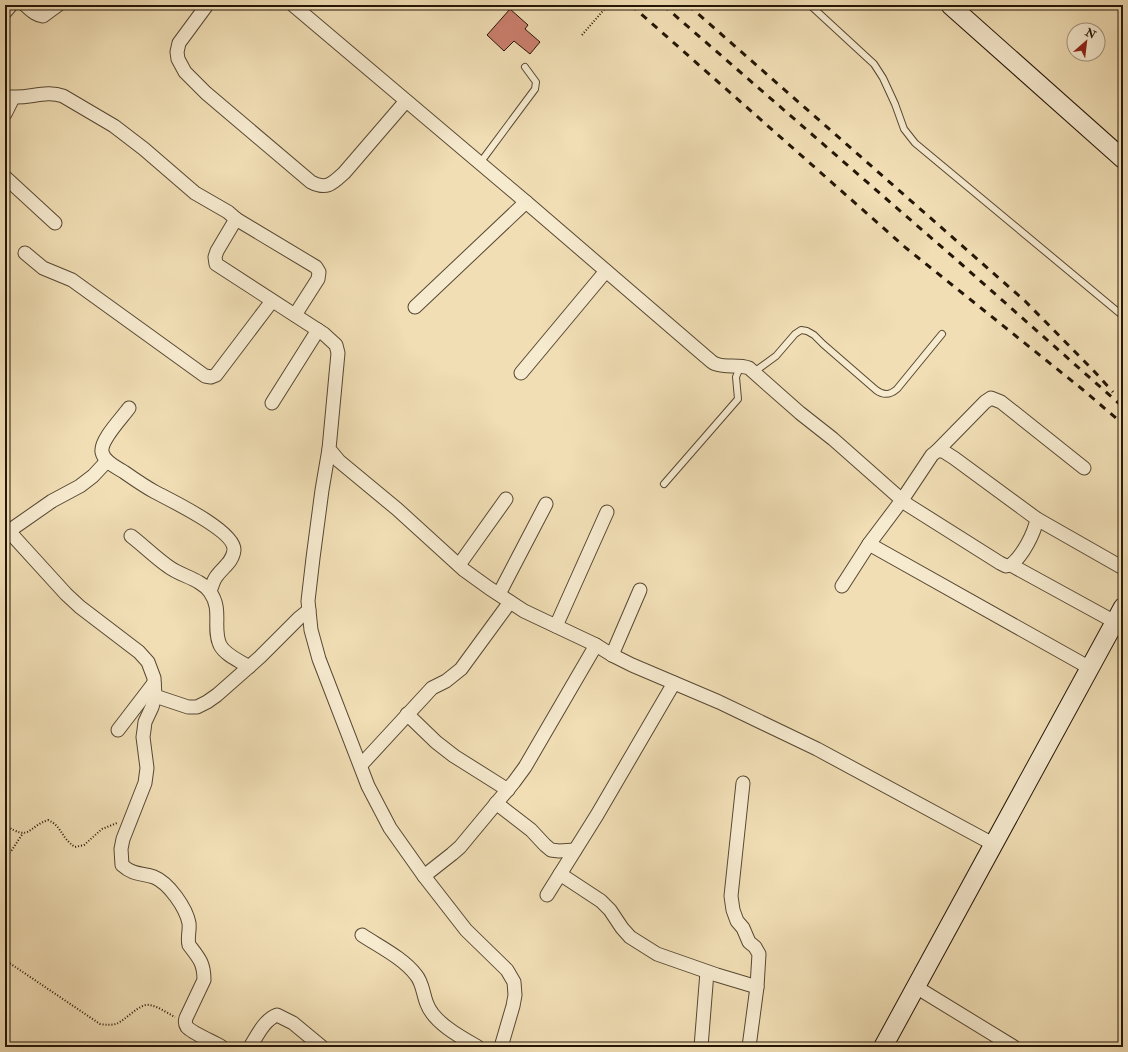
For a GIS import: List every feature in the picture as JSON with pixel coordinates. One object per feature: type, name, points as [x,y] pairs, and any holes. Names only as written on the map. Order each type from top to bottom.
[{"type":"street","points":[[5,12],[10,5]]},
{"type":"street","points":[[25,5],[33,12],[43,16],[58,5]]},
{"type":"street","points":[[208,5],[179,43],[177,52],[178,59],[185,72],[206,93],[311,182],[318,186],[326,186],[334,182],[344,173],[406,101]]},
{"type":"street","points":[[293,5],[716,364],[726,366],[741,365],[749,368],[908,505],[1000,563],[1006,566],[1011,565],[1119,615],[883,1047]]},
{"type":"street","points":[[950,5],[1123,159]]},
{"type":"street","points":[[5,114],[9,97],[55,93],[63,96],[114,126],[144,149],[195,193],[316,267],[319,272],[318,279],[295,315]]},
{"type":"street","points":[[5,177],[55,224]]},
{"type":"street","points":[[415,307],[526,202]]},
{"type":"street","points":[[236,218],[217,251],[215,257],[216,264],[318,330],[331,339],[336,345],[338,353],[330,449],[322,490],[309,589],[311,630],[319,659],[368,786],[383,816],[397,839],[466,930],[507,970],[514,982],[516,995],[501,1047]]},
{"type":"street","points":[[25,253],[43,268],[72,280],[205,376],[216,375],[272,301]]},
{"type":"street","points":[[521,373],[606,270]]},
{"type":"street","points":[[272,402],[318,330]]},
{"type":"street","points":[[842,586],[869,544],[902,500],[932,455],[985,402],[991,398],[1000,402],[1084,468]]},
{"type":"street","points":[[129,408],[104,442],[102,452],[107,460],[144,486],[208,521],[232,543],[234,548],[229,563],[214,579],[210,591]]},
{"type":"street","points":[[330,449],[345,466],[397,510],[459,566],[524,611],[596,645],[612,655],[654,675],[719,702],[816,749],[993,844]]},
{"type":"street","points":[[937,451],[943,451],[954,458],[1037,519],[1123,568]]},
{"type":"street","points":[[107,460],[93,476],[80,486],[52,501],[7,529],[56,584],[80,607],[143,656],[151,670],[154,689],[152,708],[145,722],[143,737],[147,768],[145,783],[130,820],[121,849],[122,865],[134,873],[160,880],[172,892],[184,911],[189,922],[189,945],[203,965],[204,980],[185,1022],[187,1027],[192,1031],[222,1047]]},
{"type":"street","points":[[459,566],[506,499]]},
{"type":"street","points":[[361,765],[432,688],[462,669],[504,598],[546,504]]},
{"type":"street","points":[[556,626],[607,512]]},
{"type":"street","points":[[1011,565],[1022,554],[1036,526],[1037,519]]},
{"type":"street","points":[[131,536],[169,568],[202,584],[210,591],[217,609],[217,635],[220,646],[249,667]]},
{"type":"street","points":[[869,544],[1090,668]]},
{"type":"street","points":[[612,655],[640,590]]},
{"type":"street","points":[[154,689],[179,705],[197,707],[207,702],[249,667],[309,610]]},
{"type":"street","points":[[424,876],[460,847],[508,790],[525,767],[596,645]]},
{"type":"street","points":[[547,895],[674,683]]},
{"type":"street","points":[[118,730],[154,689]]},
{"type":"street","points":[[407,714],[436,742],[454,756],[508,790]]},
{"type":"street","points":[[743,783],[731,896],[733,910],[737,921],[743,928],[749,942],[755,947],[759,954],[757,986],[749,1047]]},
{"type":"street","points":[[496,803],[531,830],[544,845],[551,850],[559,852],[575,850]]},
{"type":"street","points":[[560,874],[601,901],[610,910],[622,928],[641,945],[662,956],[707,972],[757,986]]},
{"type":"street","points":[[362,935],[408,966],[418,977],[426,1004],[431,1014],[463,1038],[478,1047]]},
{"type":"street","points":[[701,1047],[707,972]]},
{"type":"street","points":[[916,987],[1014,1047]]},
{"type":"street","points":[[250,1047],[265,1023],[272,1017],[277,1016],[293,1023],[322,1047]]},
{"type":"lane","points":[[810,5],[874,64],[895,104],[904,129],[915,143],[1123,316]]},
{"type":"lane","points":[[480,163],[535,89],[536,82],[525,67]]},
{"type":"lane","points":[[754,372],[776,356],[795,334],[801,330],[807,331],[814,335],[881,394],[892,393],[897,389],[942,334]]},
{"type":"lane","points":[[664,484],[738,399],[736,377],[741,365]]},
{"type":"path","points":[[582,35],[608,5]]},
{"type":"path","points":[[5,825],[23,833],[29,832],[41,822],[48,820],[54,823],[67,842],[75,847],[84,845],[102,829],[111,824],[130,820]]},
{"type":"path","points":[[5,857],[12,850],[23,833]]},
{"type":"path","points":[[5,960],[100,1024],[116,1024],[124,1020],[142,1006],[148,1004],[185,1022]]},
{"type":"building","points":[[510,9],[528,25],[525,29],[540,42],[530,54],[514,41],[504,51],[487,35]]},
{"type":"railway","points":[[631,5],[906,248],[1082,389],[1123,424]]},
{"type":"railway","points":[[663,5],[959,262],[1123,407]]},
{"type":"railway","points":[[688,5],[1025,301],[1113,392]]}]
